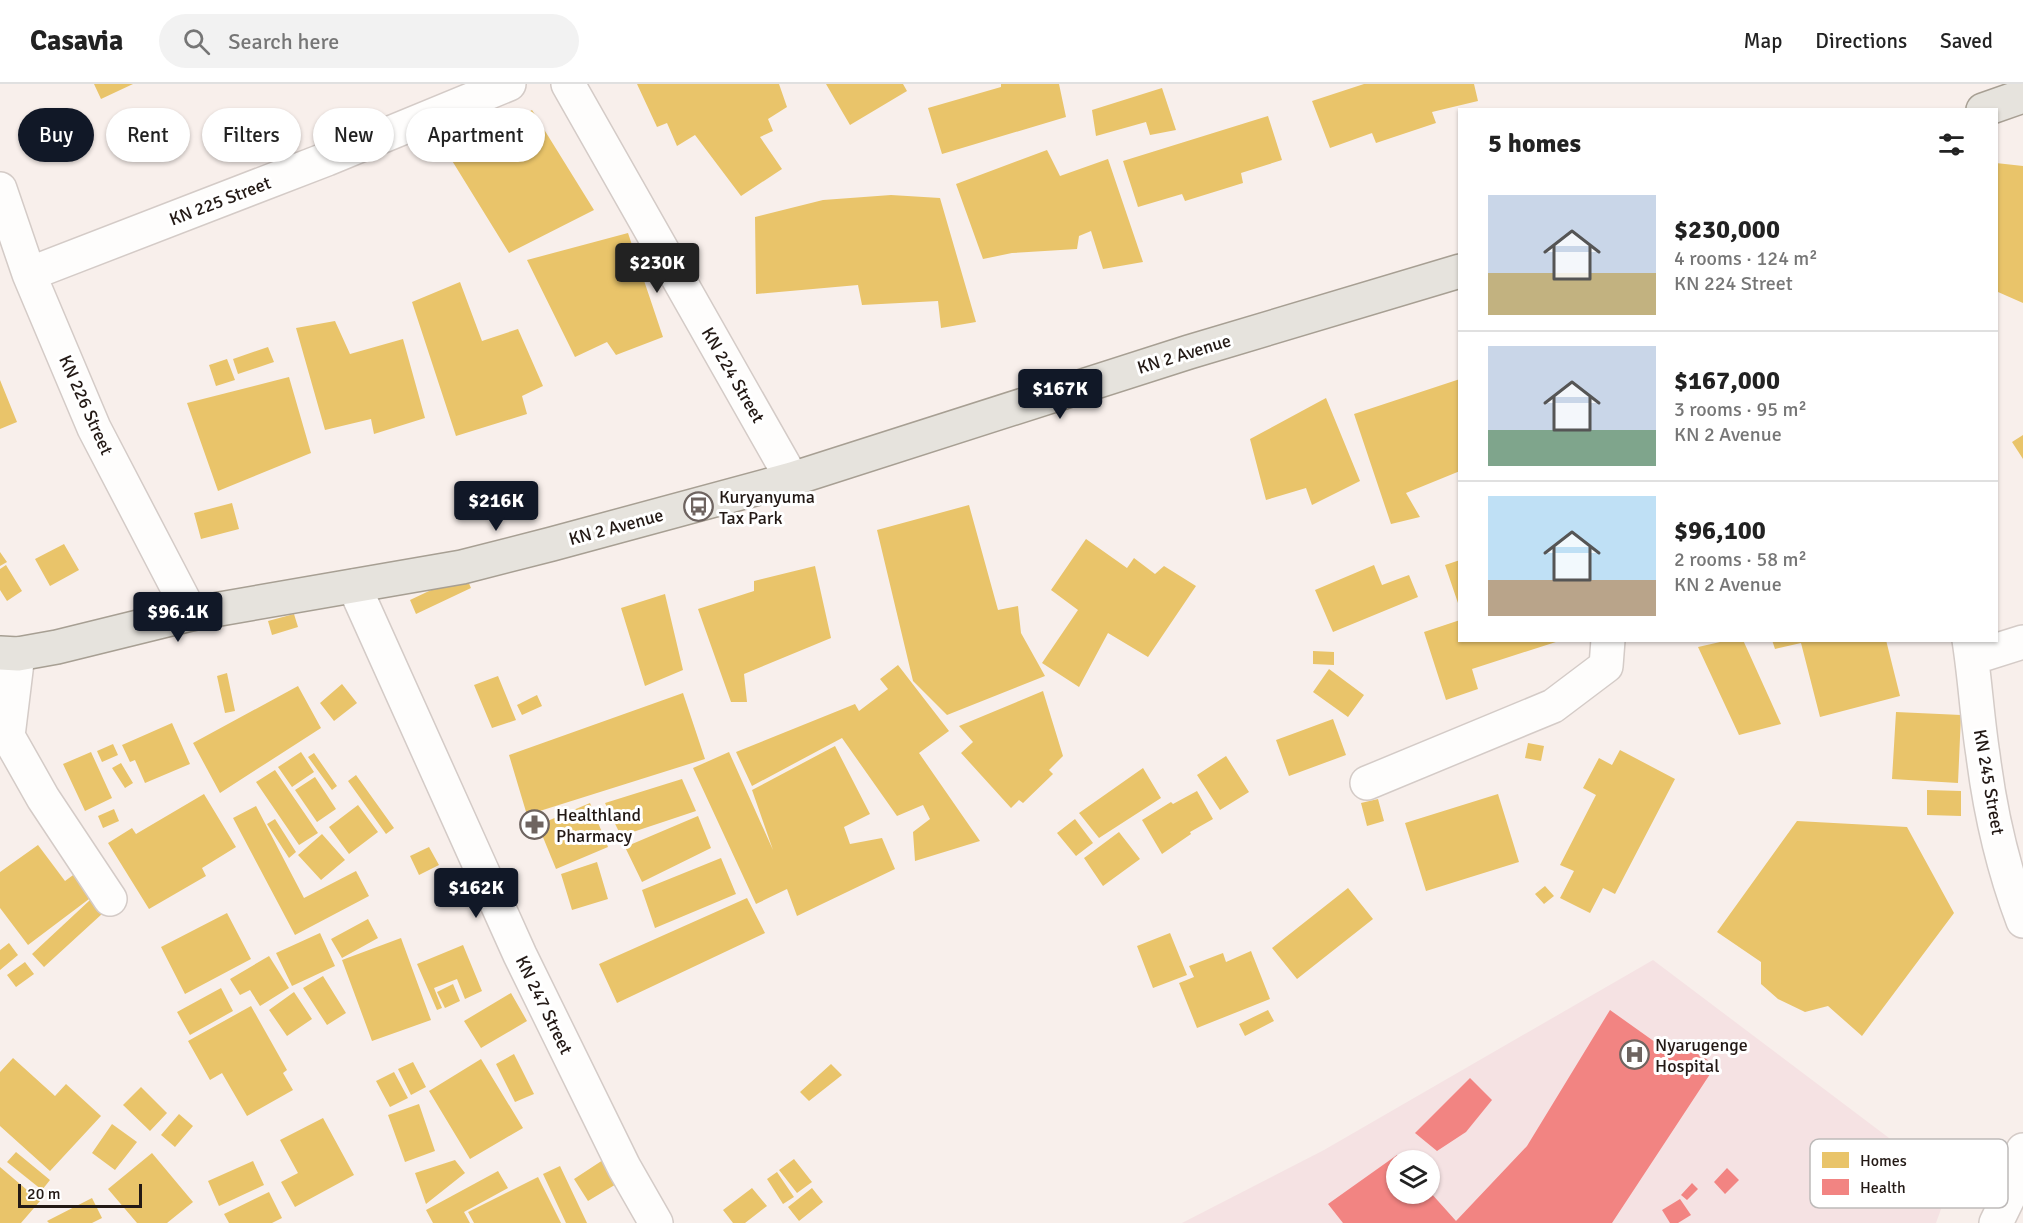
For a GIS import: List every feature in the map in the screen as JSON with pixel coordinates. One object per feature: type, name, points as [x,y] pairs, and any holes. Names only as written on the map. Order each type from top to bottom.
[{"type":"main road","points":[[1989,108],[2023,96]]},
{"type":"main road","name":"KN 2 Avenue","points":[[9,653],[57,647],[190,614],[462,567],[792,479],[1189,352],[1458,272]]},
{"type":"street","name":"KN 225 Street","points":[[29,274],[327,159],[509,84]]},
{"type":"street","name":"KN 224 Street","points":[[568,84],[792,479]]},
{"type":"street","name":"KN 226 Street","points":[[0,189],[29,274],[94,428],[190,614]]},
{"type":"street","name":"KN 247 Street","points":[[354,586],[520,955],[624,1167],[656,1223]]},
{"type":"street","points":[[1367,783],[1553,706],[1606,666],[1608,642]]},
{"type":"street","points":[[1970,649],[2023,642]]},
{"type":"street","name":"KN 245 Street","points":[[1970,649],[1993,816],[2012,891],[2023,921]]},
{"type":"street","points":[[9,653],[8,736],[43,798],[110,899]]},
{"type":"street","points":[[2008,1198],[2017,1180],[2023,1150]]},
{"type":"street","points":[[1996,1223],[2003,1208]]},
{"type":"shaded area","name":"Nyarugenge Hospital","points":[[1653,960],[1890,1139],[1810,1139],[1810,1208],[1941,1208],[1936,1223],[1182,1223],[1324,1150]]},
{"type":"building: Homes","points":[[94,84],[133,84],[101,99]]},
{"type":"building: Homes","points":[[637,84],[779,84],[787,107],[768,119],[773,131],[760,137],[782,169],[741,196],[695,135],[677,146],[667,123],[657,127]]},
{"type":"building: Homes","points":[[826,84],[903,84],[907,91],[850,125]]},
{"type":"building: Homes","points":[[1001,84],[1059,84],[1066,117],[942,154],[928,108],[1001,87]]},
{"type":"building: Homes","points":[[1364,84],[1474,84],[1478,101],[1432,112],[1436,123],[1376,143],[1372,133],[1330,148],[1312,101]]},
{"type":"building: Homes","points":[[1162,88],[1176,130],[1150,135],[1146,122],[1096,136],[1092,110]]},
{"type":"building: Homes","points":[[1268,116],[1282,160],[1241,173],[1243,183],[1185,201],[1182,194],[1138,207],[1123,161]]},
{"type":"building: Homes","points":[[545,131],[594,210],[509,253],[453,162],[545,162]]},
{"type":"building: Homes","points":[[1047,150],[1060,176],[1108,159],[1143,262],[1103,269],[1091,231],[1079,236],[1077,249],[1012,253],[983,259],[956,184]]},
{"type":"building: Homes","points":[[1998,163],[2023,166],[2023,303],[1998,292]]},
{"type":"building: Homes","points":[[891,195],[940,198],[976,322],[941,328],[938,301],[862,305],[858,285],[756,294],[755,217],[823,200]]},
{"type":"building: Homes","points":[[628,233],[663,337],[616,355],[607,342],[575,357],[527,260]]},
{"type":"building: Homes","points":[[460,282],[482,341],[518,329],[543,386],[522,396],[527,414],[456,436],[412,302]]},
{"type":"building: Homes","points":[[335,321],[350,354],[403,339],[425,418],[374,434],[371,419],[325,430],[296,328]]},
{"type":"building: Homes","points":[[268,347],[274,362],[238,374],[233,359]]},
{"type":"building: Homes","points":[[227,359],[235,380],[216,386],[209,365]]},
{"type":"building: Homes","points":[[289,377],[311,453],[218,491],[187,403]]},
{"type":"building: Homes","points":[[0,380],[17,422],[0,429]]},
{"type":"building: Homes","points":[[1458,380],[1458,472],[1406,493],[1420,517],[1391,524],[1354,414]]},
{"type":"building: Homes","points":[[1326,398],[1360,481],[1312,505],[1306,488],[1266,500],[1250,439]]},
{"type":"building: Homes","points":[[2023,435],[2023,459],[2012,442]]},
{"type":"building: Homes","points":[[232,503],[239,529],[201,539],[194,513]]},
{"type":"building: Homes","points":[[969,505],[998,610],[1018,606],[1021,633],[1045,676],[947,715],[913,681],[877,530]]},
{"type":"building: Homes","points":[[1086,539],[1127,568],[1134,558],[1155,574],[1164,566],[1196,586],[1148,657],[1108,633],[1079,687],[1042,663],[1078,610],[1051,590]]},
{"type":"building: Homes","points":[[64,544],[79,570],[50,586],[35,559]]},
{"type":"building: Homes","points":[[0,552],[7,562],[0,566]]},
{"type":"building: Homes","points":[[1458,561],[1458,603],[1445,565]]},
{"type":"building: Homes","points":[[6,565],[22,591],[7,601],[0,590],[0,569]]},
{"type":"building: Homes","points":[[1374,565],[1382,585],[1409,575],[1418,597],[1333,632],[1315,590]]},
{"type":"building: Homes","points":[[815,566],[831,638],[744,674],[747,702],[731,702],[698,609],[754,591],[754,581]]},
{"type":"building: Homes","points":[[465,574],[471,588],[416,614],[410,600]]},
{"type":"building: Homes","points":[[665,594],[683,670],[645,686],[621,608]]},
{"type":"building: Homes","points":[[294,614],[298,627],[272,635],[268,621]]},
{"type":"building: Homes","points":[[1458,621],[1458,642],[1556,642],[1472,669],[1478,689],[1446,700],[1424,632]]},
{"type":"building: Homes","points":[[1720,642],[1744,642],[1781,724],[1739,735],[1698,647]]},
{"type":"building: Homes","points":[[1773,642],[1886,642],[1900,696],[1820,717],[1801,643],[1775,649]]},
{"type":"building: Homes","points":[[1313,651],[1334,652],[1334,665],[1313,664]]},
{"type":"building: Homes","points":[[898,665],[949,731],[919,753],[980,841],[915,861],[913,832],[930,819],[923,805],[897,816],[842,738],[752,786],[736,752],[855,704],[859,711],[888,689],[880,679]]},
{"type":"building: Homes","points":[[1329,669],[1364,695],[1348,717],[1313,692]]},
{"type":"building: Homes","points":[[227,673],[235,711],[225,713],[217,676]]},
{"type":"building: Homes","points":[[498,676],[516,720],[492,728],[474,685]]},
{"type":"building: Homes","points":[[342,684],[357,703],[334,721],[320,703]]},
{"type":"building: Homes","points":[[298,686],[321,728],[220,793],[193,743]]},
{"type":"building: Homes","points":[[1043,691],[1063,756],[1049,770],[1053,774],[1023,803],[1019,800],[1011,808],[961,753],[973,742],[959,726]]},
{"type":"building: Homes","points":[[683,693],[705,759],[527,815],[509,755]]},
{"type":"building: Homes","points":[[537,695],[542,706],[522,715],[517,705]]},
{"type":"building: Homes","points":[[1896,712],[1961,715],[1958,783],[1892,779]]},
{"type":"building: Homes","points":[[1333,719],[1346,755],[1289,776],[1276,740]]},
{"type":"building: Homes","points":[[172,723],[190,764],[145,783],[135,760],[130,762],[122,745]]},
{"type":"building: Homes","points":[[1528,743],[1544,746],[1541,761],[1525,758]]},
{"type":"building: Homes","points":[[113,744],[118,755],[102,762],[97,751]]},
{"type":"building: Homes","points":[[835,746],[870,814],[844,827],[850,844],[882,838],[895,869],[797,916],[787,889],[756,904],[693,768],[729,752],[773,850],[752,790]]},
{"type":"building: Homes","points":[[1620,750],[1675,779],[1615,894],[1603,888],[1590,913],[1560,898],[1574,871],[1560,865],[1596,795],[1583,788],[1599,758],[1612,765]]},
{"type":"building: Homes","points":[[91,752],[112,798],[85,811],[63,764]]},
{"type":"building: Homes","points":[[301,752],[314,772],[292,787],[278,767]]},
{"type":"building: Homes","points":[[314,753],[337,786],[332,790],[308,757]]},
{"type":"building: Homes","points":[[1226,756],[1249,792],[1220,810],[1197,775]]},
{"type":"building: Homes","points":[[121,763],[133,783],[125,788],[112,768]]},
{"type":"building: Homes","points":[[1143,768],[1161,798],[1099,838],[1079,813]]},
{"type":"building: Homes","points":[[275,770],[318,833],[299,845],[256,782]]},
{"type":"building: Homes","points":[[356,775],[394,828],[386,834],[348,781]]},
{"type":"building: Homes","points":[[315,777],[336,809],[317,822],[295,790]]},
{"type":"building: Homes","points":[[682,779],[696,811],[621,836],[605,803]]},
{"type":"building: Homes","points":[[1927,790],[1961,791],[1961,816],[1927,815]]},
{"type":"building: Homes","points":[[1197,791],[1213,819],[1190,832],[1191,834],[1162,854],[1142,820],[1171,802],[1173,804]]},
{"type":"building: Homes","points":[[204,794],[236,847],[202,868],[206,876],[149,909],[108,843],[132,828],[136,834]]},
{"type":"building: Homes","points":[[1498,794],[1519,862],[1426,891],[1405,823]]},
{"type":"building: Homes","points":[[1378,799],[1384,821],[1367,826],[1361,803]]},
{"type":"building: Homes","points":[[590,803],[608,847],[556,869],[538,825]]},
{"type":"building: Homes","points":[[358,805],[378,832],[349,854],[329,827]]},
{"type":"building: Homes","points":[[256,806],[304,898],[356,871],[369,896],[295,935],[233,818]]},
{"type":"building: Homes","points":[[114,809],[119,821],[103,828],[98,816]]},
{"type":"building: Homes","points":[[698,816],[711,848],[642,882],[625,847]]},
{"type":"building: Homes","points":[[275,819],[296,852],[289,858],[267,824]]},
{"type":"building: Homes","points":[[1075,819],[1093,843],[1076,856],[1057,833]]},
{"type":"building: Homes","points":[[1797,821],[1907,827],[1954,913],[1862,1036],[1828,1006],[1805,1012],[1778,999],[1761,984],[1761,962],[1717,932]]},
{"type":"building: Homes","points":[[1119,832],[1140,859],[1103,886],[1084,858]]},
{"type":"building: Homes","points":[[322,834],[345,860],[321,880],[298,855]]},
{"type":"building: Homes","points":[[38,845],[65,881],[80,870],[97,893],[28,945],[0,908],[0,872]]},
{"type":"building: Homes","points":[[429,847],[439,865],[419,875],[410,856]]},
{"type":"building: Homes","points":[[721,858],[736,894],[655,928],[642,890]]},
{"type":"building: Homes","points":[[597,862],[608,899],[572,910],[561,874]]},
{"type":"building: Homes","points":[[1545,886],[1554,896],[1544,904],[1535,894]]},
{"type":"building: Homes","points":[[1348,888],[1373,919],[1297,979],[1272,948]]},
{"type":"building: Homes","points":[[747,898],[765,933],[617,1003],[599,964]]},
{"type":"building: Homes","points":[[90,900],[103,913],[44,967],[32,954]]},
{"type":"building: Homes","points":[[227,913],[251,959],[185,994],[161,947]]},
{"type":"building: Homes","points":[[368,919],[378,938],[342,958],[331,939]]},
{"type":"building: Homes","points":[[320,933],[335,966],[292,986],[276,953]]},
{"type":"building: Homes","points":[[1170,933],[1187,975],[1153,988],[1137,946]]},
{"type":"building: Homes","points":[[401,938],[431,1020],[372,1041],[342,960]]},
{"type":"building: Homes","points":[[9,943],[18,955],[0,970],[0,950]]},
{"type":"building: Homes","points":[[463,945],[482,991],[465,999],[457,979],[434,988],[442,1008],[437,1010],[417,964]]},
{"type":"building: Homes","points":[[1251,951],[1270,999],[1197,1028],[1179,983],[1194,977],[1189,966],[1223,953],[1226,962]]},
{"type":"building: Homes","points":[[269,956],[289,988],[260,1006],[250,990],[240,995],[230,979]]},
{"type":"building: Homes","points":[[25,962],[34,974],[16,987],[7,975]]},
{"type":"building: Homes","points":[[323,976],[346,1013],[327,1025],[303,988]]},
{"type":"building: Homes","points":[[453,984],[460,1001],[445,1008],[437,992]]},
{"type":"building: Homes","points":[[221,988],[233,1011],[190,1035],[177,1012]]},
{"type":"building: Homes","points":[[294,992],[312,1019],[287,1036],[269,1010]]},
{"type":"building: Homes","points":[[511,993],[527,1021],[481,1048],[464,1021]]},
{"type":"building: Homes","points":[[251,1006],[287,1070],[283,1073],[293,1090],[247,1116],[222,1073],[210,1080],[188,1041]]},
{"type":"building: Homes","points":[[1268,1010],[1274,1021],[1245,1036],[1239,1024]]},
{"type":"building: Homes","points":[[514,1054],[534,1094],[515,1102],[496,1064]]},
{"type":"building: Homes","points":[[13,1058],[55,1096],[66,1084],[101,1116],[50,1171],[0,1126],[0,1072]]},
{"type":"building: Homes","points":[[481,1059],[523,1128],[470,1159],[429,1091]]},
{"type":"building: Homes","points":[[413,1062],[426,1087],[411,1095],[398,1069]]},
{"type":"building: Homes","points":[[831,1064],[842,1075],[809,1101],[800,1092]]},
{"type":"building: Homes","points":[[394,1072],[408,1098],[390,1107],[376,1081]]},
{"type":"building: Homes","points":[[141,1087],[167,1113],[150,1131],[123,1105]]},
{"type":"building: Homes","points":[[419,1104],[435,1151],[405,1162],[388,1115]]},
{"type":"building: Homes","points":[[179,1114],[193,1126],[175,1147],[161,1135]]},
{"type":"building: Homes","points":[[323,1118],[354,1175],[295,1207],[281,1182],[298,1173],[280,1140]]},
{"type":"building: Homes","points":[[112,1124],[137,1142],[115,1170],[92,1153]]},
{"type":"building: Homes","points":[[16,1152],[50,1180],[42,1190],[7,1162]]},
{"type":"building: Homes","points":[[152,1153],[193,1202],[167,1223],[137,1223],[108,1189]]},
{"type":"building: Homes","points":[[794,1159],[812,1182],[797,1193],[779,1170]]},
{"type":"building: Homes","points":[[455,1160],[465,1173],[426,1204],[415,1173]]},
{"type":"building: Homes","points":[[603,1160],[618,1183],[588,1201],[574,1179]]},
{"type":"building: Homes","points":[[253,1161],[264,1185],[219,1206],[208,1181]]},
{"type":"building: Homes","points":[[560,1166],[587,1223],[566,1223],[543,1174]]},
{"type":"building: Homes","points":[[0,1167],[40,1201],[21,1223],[0,1223]]},
{"type":"building: Homes","points":[[498,1171],[508,1188],[464,1212],[470,1223],[433,1223],[426,1210]]},
{"type":"building: Homes","points":[[777,1172],[794,1197],[783,1204],[767,1179]]},
{"type":"building: Homes","points":[[538,1177],[561,1223],[474,1223],[468,1212]]},
{"type":"building: Homes","points":[[752,1188],[767,1206],[745,1223],[733,1223],[723,1210]]},
{"type":"building: Homes","points":[[812,1188],[823,1202],[799,1221],[788,1207]]},
{"type":"building: Homes","points":[[269,1192],[282,1218],[272,1223],[229,1223],[224,1214]]},
{"type":"building: Homes","points":[[92,1198],[102,1218],[92,1223],[49,1223],[47,1221]]},
{"type":"building: Health","points":[[1610,1010],[1662,1047],[1678,1042],[1716,1065],[1612,1223],[1343,1223],[1328,1204],[1386,1163],[1386,1204],[1440,1203],[1456,1221],[1527,1146]]},
{"type":"building: Health","points":[[1470,1078],[1492,1100],[1466,1132],[1439,1150],[1415,1133]]},
{"type":"building: Health","points":[[1727,1168],[1739,1180],[1725,1194],[1714,1182]]},
{"type":"building: Health","points":[[1692,1183],[1698,1189],[1687,1200],[1681,1195]]},
{"type":"building: Health","points":[[1680,1199],[1691,1215],[1678,1223],[1670,1223],[1662,1210]]},
{"type":"place","name":"Kuryanyuma Tax Park","points":[[698,507]]},
{"type":"place","name":"Healthland Pharmacy","points":[[535,825]]},
{"type":"place","name":"Nyarugenge Hospital","points":[[1634,1055]]}]
